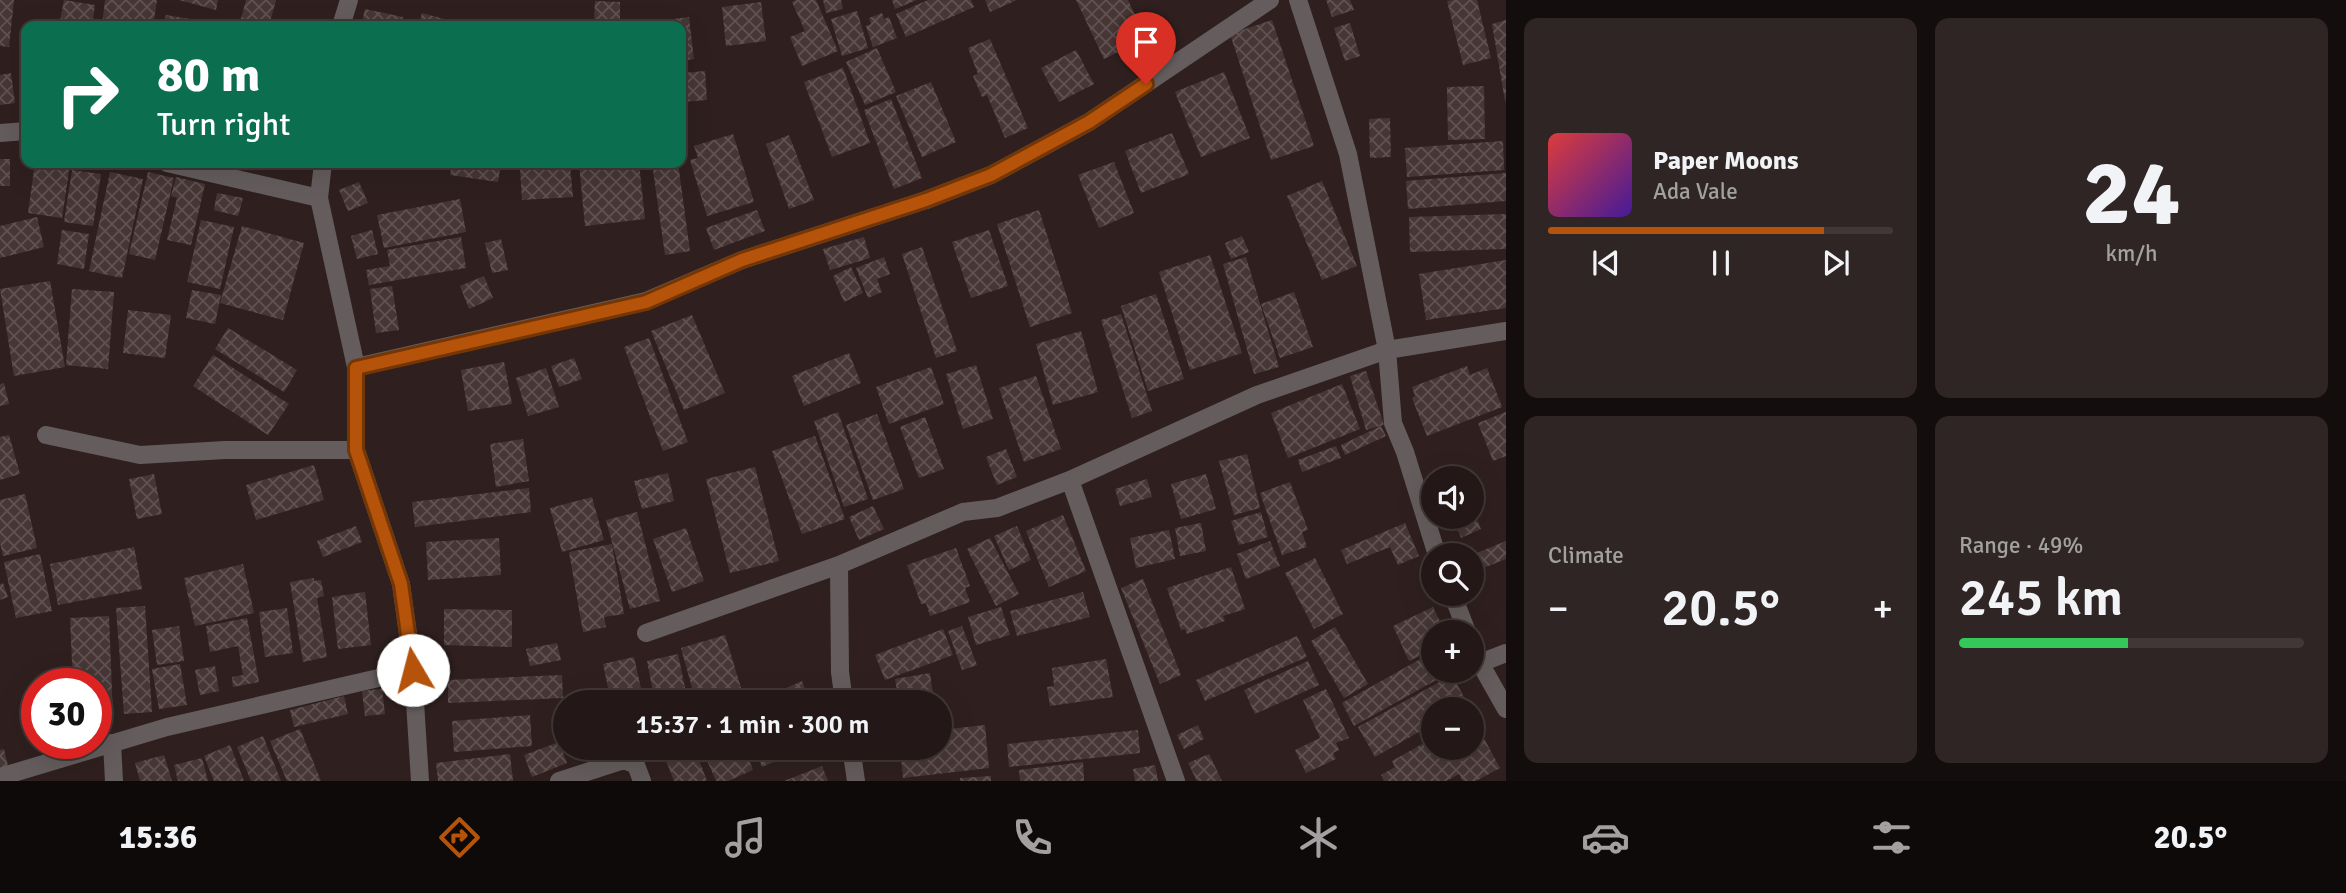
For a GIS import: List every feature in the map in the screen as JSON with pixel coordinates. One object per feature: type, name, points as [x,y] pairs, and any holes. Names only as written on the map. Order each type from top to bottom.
[{"type":"street","points":[[343,21],[349,0]]},
{"type":"street","points":[[356,368],[646,302],[742,260],[926,200],[991,175],[1089,122],[1270,0]]},
{"type":"street","points":[[1298,0],[1348,154],[1387,350],[1393,423],[1405,452],[1433,543]]},
{"type":"street","points":[[0,134],[21,132]]},
{"type":"street","points":[[189,168],[320,198]]},
{"type":"street","points":[[323,168],[320,198],[356,368],[356,450],[401,584],[413,670],[420,781]]},
{"type":"street","points":[[646,633],[839,565],[963,512],[997,508],[1070,480],[1257,395],[1387,350],[1506,331]]},
{"type":"street","points":[[46,435],[140,455],[225,450],[356,450]]},
{"type":"street","points":[[1070,480],[1176,781]]},
{"type":"street","points":[[839,565],[842,690]]},
{"type":"street","points":[[1484,661],[1506,653]]},
{"type":"street","points":[[114,781],[112,743],[167,727],[413,670]]},
{"type":"street","points":[[1484,670],[1506,709]]},
{"type":"street","points":[[0,777],[59,759]]},
{"type":"street","points":[[559,781],[624,760],[636,765],[642,781]]},
{"type":"street","points":[[853,760],[856,781]]},
{"type":"building","points":[[0,0],[14,0],[9,47],[0,46]]},
{"type":"building","points":[[64,0],[95,5],[93,21],[60,21]]},
{"type":"building","points":[[105,0],[157,0],[154,21],[102,21]]},
{"type":"building","points":[[179,0],[218,0],[216,10]]},
{"type":"building","points":[[246,0],[276,0],[270,21],[240,21]]},
{"type":"building","points":[[816,0],[838,51],[802,66],[790,37],[805,31],[792,2]]},
{"type":"building","points":[[823,0],[841,0],[843,9],[826,13]]},
{"type":"building","points":[[892,0],[917,0],[895,9]]},
{"type":"building","points":[[928,0],[971,0],[974,7],[906,37],[896,14]]},
{"type":"building","points":[[985,0],[1017,0],[990,12]]},
{"type":"building","points":[[1076,0],[1128,0],[1146,38],[1104,59]]},
{"type":"building","points":[[1326,0],[1350,0],[1354,10],[1332,17]]},
{"type":"building","points":[[1477,0],[1491,58],[1463,65],[1447,1]]},
{"type":"building","points":[[595,1],[620,2],[620,21],[594,21]]},
{"type":"building","points":[[761,2],[766,41],[726,46],[722,7]]},
{"type":"building","points":[[365,9],[403,17],[402,21],[362,21]]},
{"type":"building","points":[[857,11],[868,48],[842,56],[831,19]]},
{"type":"building","points":[[422,13],[451,21],[420,21]]},
{"type":"building","points":[[882,13],[884,19],[889,17],[897,38],[873,47],[866,26],[871,24],[869,18]]},
{"type":"building","points":[[166,15],[197,20],[197,21],[164,21]]},
{"type":"building","points":[[689,17],[694,59],[686,60],[686,21],[665,20]]},
{"type":"building","points":[[1272,20],[1314,146],[1271,160],[1230,34]]},
{"type":"building","points":[[1506,20],[1506,101],[1505,101],[1492,24]]},
{"type":"building","points":[[1350,23],[1360,56],[1345,61],[1334,28]]},
{"type":"building","points":[[990,39],[1028,128],[1005,138],[987,95],[982,97],[973,76],[978,74],[968,48]]},
{"type":"building","points":[[877,48],[896,92],[865,105],[846,62]]},
{"type":"building","points":[[1076,50],[1094,84],[1059,102],[1041,68]]},
{"type":"building","points":[[843,68],[870,143],[832,157],[804,82]]},
{"type":"building","points":[[705,71],[707,100],[686,102],[686,73]]},
{"type":"building","points":[[1224,72],[1250,138],[1201,157],[1175,92]]},
{"type":"building","points":[[11,73],[15,103],[0,105],[0,75]]},
{"type":"building","points":[[931,82],[956,142],[922,157],[896,96]]},
{"type":"building","points":[[1484,86],[1485,139],[1448,140],[1447,87]]},
{"type":"building","points":[[891,99],[922,178],[894,189],[864,110]]},
{"type":"building","points":[[1390,118],[1391,157],[1370,158],[1369,119]]},
{"type":"building","points":[[1172,133],[1189,174],[1141,193],[1125,151]]},
{"type":"building","points":[[733,134],[754,202],[707,216],[690,160],[698,158],[694,146]]},
{"type":"building","points":[[789,135],[814,200],[789,209],[766,144]]},
{"type":"building","points":[[1503,141],[1504,170],[1407,177],[1405,148]]},
{"type":"building","points":[[0,159],[10,159],[10,186],[0,186]]},
{"type":"building","points":[[1114,162],[1134,213],[1099,228],[1078,175]]},
{"type":"building","points":[[34,168],[70,168],[62,218],[28,213]]},
{"type":"building","points":[[451,168],[500,168],[498,182],[450,175]]},
{"type":"building","points":[[570,168],[573,197],[522,200],[520,169]]},
{"type":"building","points":[[579,168],[640,168],[645,219],[585,226]]},
{"type":"building","points":[[653,168],[679,168],[690,251],[665,255]]},
{"type":"building","points":[[72,170],[101,174],[93,226],[64,222]]},
{"type":"building","points":[[110,172],[143,179],[122,278],[89,271]]},
{"type":"building","points":[[148,172],[174,178],[155,260],[129,254]]},
{"type":"building","points":[[1506,173],[1506,201],[1408,209],[1406,181]]},
{"type":"building","points":[[176,177],[205,184],[191,245],[167,240],[177,198],[171,196]]},
{"type":"building","points":[[1322,181],[1357,266],[1322,280],[1287,196]]},
{"type":"building","points":[[359,182],[368,203],[348,211],[339,190]]},
{"type":"building","points":[[217,193],[243,198],[238,216],[214,210]]},
{"type":"building","points":[[460,199],[466,232],[384,248],[377,215]]},
{"type":"building","points":[[757,210],[765,231],[714,250],[706,228]]},
{"type":"building","points":[[1039,210],[1072,313],[1030,327],[997,224]]},
{"type":"building","points":[[1506,214],[1506,249],[1410,252],[1409,217]]},
{"type":"building","points":[[37,217],[44,247],[0,258],[0,226]]},
{"type":"building","points":[[201,220],[234,227],[220,289],[187,282]]},
{"type":"building","points":[[242,226],[304,243],[283,320],[220,303]]},
{"type":"building","points":[[62,230],[89,234],[84,269],[57,264]]},
{"type":"building","points":[[372,230],[378,254],[357,259],[351,236]]},
{"type":"building","points":[[989,230],[1008,286],[971,298],[952,242]]},
{"type":"building","points":[[1242,236],[1249,252],[1231,259],[1225,243]]},
{"type":"building","points":[[461,237],[466,268],[369,285],[366,270],[390,266],[387,250]]},
{"type":"building","points":[[864,237],[870,258],[830,270],[823,249]]},
{"type":"building","points":[[501,239],[508,270],[492,273],[485,243]]},
{"type":"building","points":[[922,247],[957,351],[936,358],[902,254]]},
{"type":"building","points":[[1210,255],[1242,353],[1190,370],[1159,272]]},
{"type":"building","points":[[884,257],[890,274],[877,279],[882,292],[868,298],[856,268]]},
{"type":"building","points":[[1246,257],[1279,367],[1254,374],[1223,264]]},
{"type":"building","points":[[1506,260],[1506,308],[1426,320],[1419,274]]},
{"type":"building","points":[[851,267],[863,293],[844,302],[833,276]]},
{"type":"building","points":[[484,276],[493,298],[469,309],[460,286]]},
{"type":"building","points":[[50,281],[65,367],[14,376],[0,289]]},
{"type":"building","points":[[392,286],[399,330],[376,333],[370,289]]},
{"type":"building","points":[[72,289],[114,292],[108,369],[66,365]]},
{"type":"building","points":[[192,290],[221,295],[215,324],[186,318]]},
{"type":"building","points":[[1294,292],[1313,347],[1280,358],[1261,304]]},
{"type":"building","points":[[1156,294],[1184,379],[1148,391],[1121,306]]},
{"type":"building","points":[[128,310],[171,315],[165,358],[123,353]]},
{"type":"building","points":[[1121,314],[1152,411],[1132,418],[1101,320]]},
{"type":"building","points":[[692,315],[725,393],[684,410],[651,331]]},
{"type":"building","points":[[228,328],[297,370],[284,392],[215,349]]},
{"type":"building","points":[[1081,331],[1098,392],[1053,405],[1036,344]]},
{"type":"building","points":[[649,338],[688,442],[663,451],[624,347]]},
{"type":"building","points":[[849,353],[861,383],[804,406],[792,376]]},
{"type":"building","points":[[213,355],[289,404],[268,435],[193,386]]},
{"type":"building","points":[[574,358],[582,379],[559,387],[551,366]]},
{"type":"building","points":[[504,362],[512,404],[468,411],[461,370]]},
{"type":"building","points":[[976,365],[993,419],[963,429],[946,374]]},
{"type":"building","points":[[1467,366],[1470,375],[1487,368],[1502,407],[1427,436],[1412,398],[1415,396],[1412,387]]},
{"type":"building","points":[[931,367],[944,404],[889,424],[876,387]]},
{"type":"building","points":[[546,368],[559,407],[528,416],[516,378]]},
{"type":"building","points":[[1366,371],[1384,425],[1366,430],[1350,376]]},
{"type":"building","points":[[1036,376],[1061,449],[1024,462],[999,388]]},
{"type":"building","points":[[4,383],[9,404],[0,406],[0,384]]},
{"type":"building","points":[[1342,384],[1360,429],[1288,458],[1271,413]]},
{"type":"building","points":[[838,412],[868,499],[844,507],[814,421]]},
{"type":"building","points":[[1506,412],[1506,456],[1493,461],[1478,423]]},
{"type":"building","points":[[877,414],[904,489],[873,500],[846,425]]},
{"type":"building","points":[[925,417],[944,469],[919,478],[900,427]]},
{"type":"building","points":[[1381,426],[1386,436],[1345,455],[1341,445]]},
{"type":"building","points":[[9,435],[20,474],[0,480],[0,437]]},
{"type":"building","points":[[815,436],[845,519],[802,534],[772,451]]},
{"type":"building","points":[[523,439],[529,481],[496,487],[490,444]]},
{"type":"building","points":[[1336,446],[1341,458],[1302,472],[1298,460]]},
{"type":"building","points":[[1006,449],[1017,477],[997,485],[986,457]]},
{"type":"building","points":[[1247,454],[1260,508],[1234,515],[1219,461]]},
{"type":"building","points":[[314,465],[324,500],[256,520],[246,485]]},
{"type":"building","points":[[755,467],[779,561],[730,573],[706,479]]},
{"type":"building","points":[[668,473],[674,501],[642,509],[634,481]]},
{"type":"building","points":[[154,474],[162,514],[137,519],[129,479]]},
{"type":"building","points":[[1206,474],[1216,509],[1181,519],[1171,484]]},
{"type":"building","points":[[1147,479],[1152,497],[1120,506],[1115,489]]},
{"type":"building","points":[[1290,482],[1308,530],[1302,532],[1307,547],[1282,555],[1260,493]]},
{"type":"building","points":[[529,488],[531,512],[415,527],[412,502]]},
{"type":"building","points":[[25,494],[37,548],[3,556],[0,543],[0,500]]},
{"type":"building","points":[[592,497],[604,540],[562,552],[550,508]]},
{"type":"building","points":[[873,506],[884,529],[859,540],[849,517]]},
{"type":"building","points":[[637,512],[660,601],[630,609],[606,520]]},
{"type":"building","points":[[1261,512],[1268,537],[1239,545],[1231,521]]},
{"type":"building","points":[[1063,515],[1086,571],[1049,587],[1026,531]]},
{"type":"building","points":[[1201,523],[1206,551],[1180,556],[1175,528]]},
{"type":"building","points":[[1405,523],[1419,556],[1398,565],[1390,547],[1347,564],[1341,550]]},
{"type":"building","points":[[356,526],[362,542],[323,557],[317,541]]},
{"type":"building","points":[[1017,526],[1031,560],[1009,570],[994,536]]},
{"type":"building","points":[[686,528],[704,581],[672,592],[653,539]]},
{"type":"building","points":[[1457,529],[1481,529],[1461,538]]},
{"type":"building","points":[[1169,530],[1175,559],[1136,568],[1130,538]]},
{"type":"building","points":[[499,538],[501,575],[428,580],[426,542]]},
{"type":"building","points":[[990,538],[1019,594],[996,606],[967,549]]},
{"type":"building","points":[[1270,541],[1280,566],[1246,579],[1237,554]]},
{"type":"building","points":[[1506,541],[1506,559],[1484,568],[1484,550]]},
{"type":"building","points":[[612,544],[624,614],[604,617],[606,627],[583,632],[569,552]]},
{"type":"building","points":[[134,547],[142,589],[58,605],[50,564]]},
{"type":"building","points":[[956,548],[970,586],[965,588],[970,602],[930,616],[926,603],[921,604],[907,565]]},
{"type":"building","points":[[40,554],[52,611],[16,618],[4,562]]},
{"type":"building","points":[[1315,558],[1343,614],[1314,629],[1285,573]]},
{"type":"building","points":[[243,564],[254,613],[195,626],[184,578]]},
{"type":"building","points":[[1231,567],[1245,609],[1223,616],[1225,621],[1187,634],[1185,629],[1181,630],[1167,588]]},
{"type":"building","points":[[314,578],[314,581],[321,580],[324,596],[317,598],[327,657],[303,662],[290,582]]},
{"type":"building","points":[[1143,579],[1181,675],[1160,684],[1121,588]]},
{"type":"building","points":[[3,583],[8,597],[0,600],[0,584]]},
{"type":"building","points":[[365,592],[371,645],[338,649],[332,597]]},
{"type":"building","points":[[1083,592],[1090,617],[1017,636],[1010,611]]},
{"type":"building","points":[[145,606],[152,712],[124,714],[116,608]]},
{"type":"building","points":[[1001,607],[1010,635],[976,645],[968,617]]},
{"type":"building","points":[[1433,607],[1439,620],[1421,620],[1421,656],[1409,661],[1393,626]]},
{"type":"building","points":[[287,608],[293,653],[265,657],[259,612]]},
{"type":"building","points":[[444,609],[512,610],[512,647],[444,645]]},
{"type":"building","points":[[109,616],[111,668],[72,668],[70,618]]},
{"type":"building","points":[[247,618],[259,682],[233,687],[232,677],[243,675],[238,646],[210,652],[206,626]]},
{"type":"building","points":[[179,626],[184,661],[157,665],[152,630]]},
{"type":"building","points":[[962,626],[977,665],[962,670],[948,631]]},
{"type":"building","points":[[1335,627],[1368,684],[1344,698],[1311,641]]},
{"type":"building","points":[[943,629],[953,655],[885,680],[875,655]]},
{"type":"building","points":[[725,635],[742,690],[693,690],[681,648]]},
{"type":"building","points":[[1297,636],[1307,657],[1205,701],[1196,680]]},
{"type":"building","points":[[557,643],[561,660],[530,666],[526,649]]},
{"type":"building","points":[[678,654],[686,690],[653,690],[647,661]]},
{"type":"building","points":[[634,657],[641,690],[608,690],[603,664]]},
{"type":"building","points":[[1106,659],[1113,697],[1050,706],[1047,687],[1054,686],[1052,668]]},
{"type":"building","points":[[1421,659],[1421,683],[1431,683],[1354,726],[1342,703]]},
{"type":"building","points":[[1308,661],[1319,685],[1255,714],[1244,690]]},
{"type":"building","points":[[180,664],[187,705],[159,709],[152,669]]},
{"type":"building","points":[[215,666],[219,691],[200,695],[195,670]]},
{"type":"building","points":[[930,673],[932,690],[897,690],[895,679]]},
{"type":"building","points":[[562,675],[563,690],[553,690],[553,698],[448,703],[448,680]]},
{"type":"building","points":[[802,681],[805,690],[782,690]]},
{"type":"building","points":[[1438,683],[1456,683],[1464,697],[1421,697],[1421,731],[1375,757],[1358,727]]},
{"type":"building","points":[[382,689],[385,714],[365,716],[362,691]]},
{"type":"building","points":[[1326,689],[1349,738],[1336,743],[1339,750],[1333,753],[1336,759],[1306,773],[1295,750],[1320,738],[1303,700]]},
{"type":"building","points":[[344,696],[348,714],[294,727],[290,710]]},
{"type":"building","points":[[530,715],[532,746],[454,752],[452,721]]},
{"type":"building","points":[[985,725],[989,768],[903,778],[901,760],[952,760],[952,729]]},
{"type":"building","points":[[1198,725],[1204,739],[1184,749],[1177,735]]},
{"type":"building","points":[[300,729],[321,781],[287,781],[270,741]]},
{"type":"building","points":[[1138,730],[1140,753],[1009,767],[1007,744]]},
{"type":"building","points":[[263,736],[281,781],[251,781],[237,747]]},
{"type":"building","points":[[1484,738],[1500,768],[1476,781],[1463,781],[1459,774],[1446,781],[1384,781],[1381,775],[1395,767],[1392,761],[1421,745],[1421,760],[1484,760]]},
{"type":"building","points":[[553,744],[553,760],[566,760],[567,763],[532,777],[524,755]]},
{"type":"building","points":[[230,745],[244,781],[214,781],[204,756]]},
{"type":"building","points":[[4,749],[8,766],[0,768],[0,750]]},
{"type":"building","points":[[510,754],[513,781],[438,781],[436,763]]},
{"type":"building","points":[[1209,754],[1222,781],[1197,781],[1188,763]]},
{"type":"building","points":[[164,755],[172,781],[140,781],[135,763]]},
{"type":"building","points":[[202,758],[208,781],[178,781],[174,765]]},
{"type":"building","points":[[666,760],[699,760],[707,781],[674,781]]},
{"type":"building","points":[[707,760],[749,760],[753,770],[728,781],[716,781]]},
{"type":"building","points":[[759,760],[778,760],[762,767]]},
{"type":"building","points":[[1083,762],[1084,781],[1020,781],[1019,770]]},
{"type":"building","points":[[1155,765],[1158,781],[1135,781],[1133,769]]},
{"type":"building","points":[[822,766],[828,781],[784,781]]},
{"type":"building","points":[[991,776],[991,781],[960,781],[960,778]]},
{"type":"route","points":[[413,670],[401,584],[356,450],[356,368],[646,302],[742,260],[926,200],[991,175],[1089,122],[1146,84]]}]
